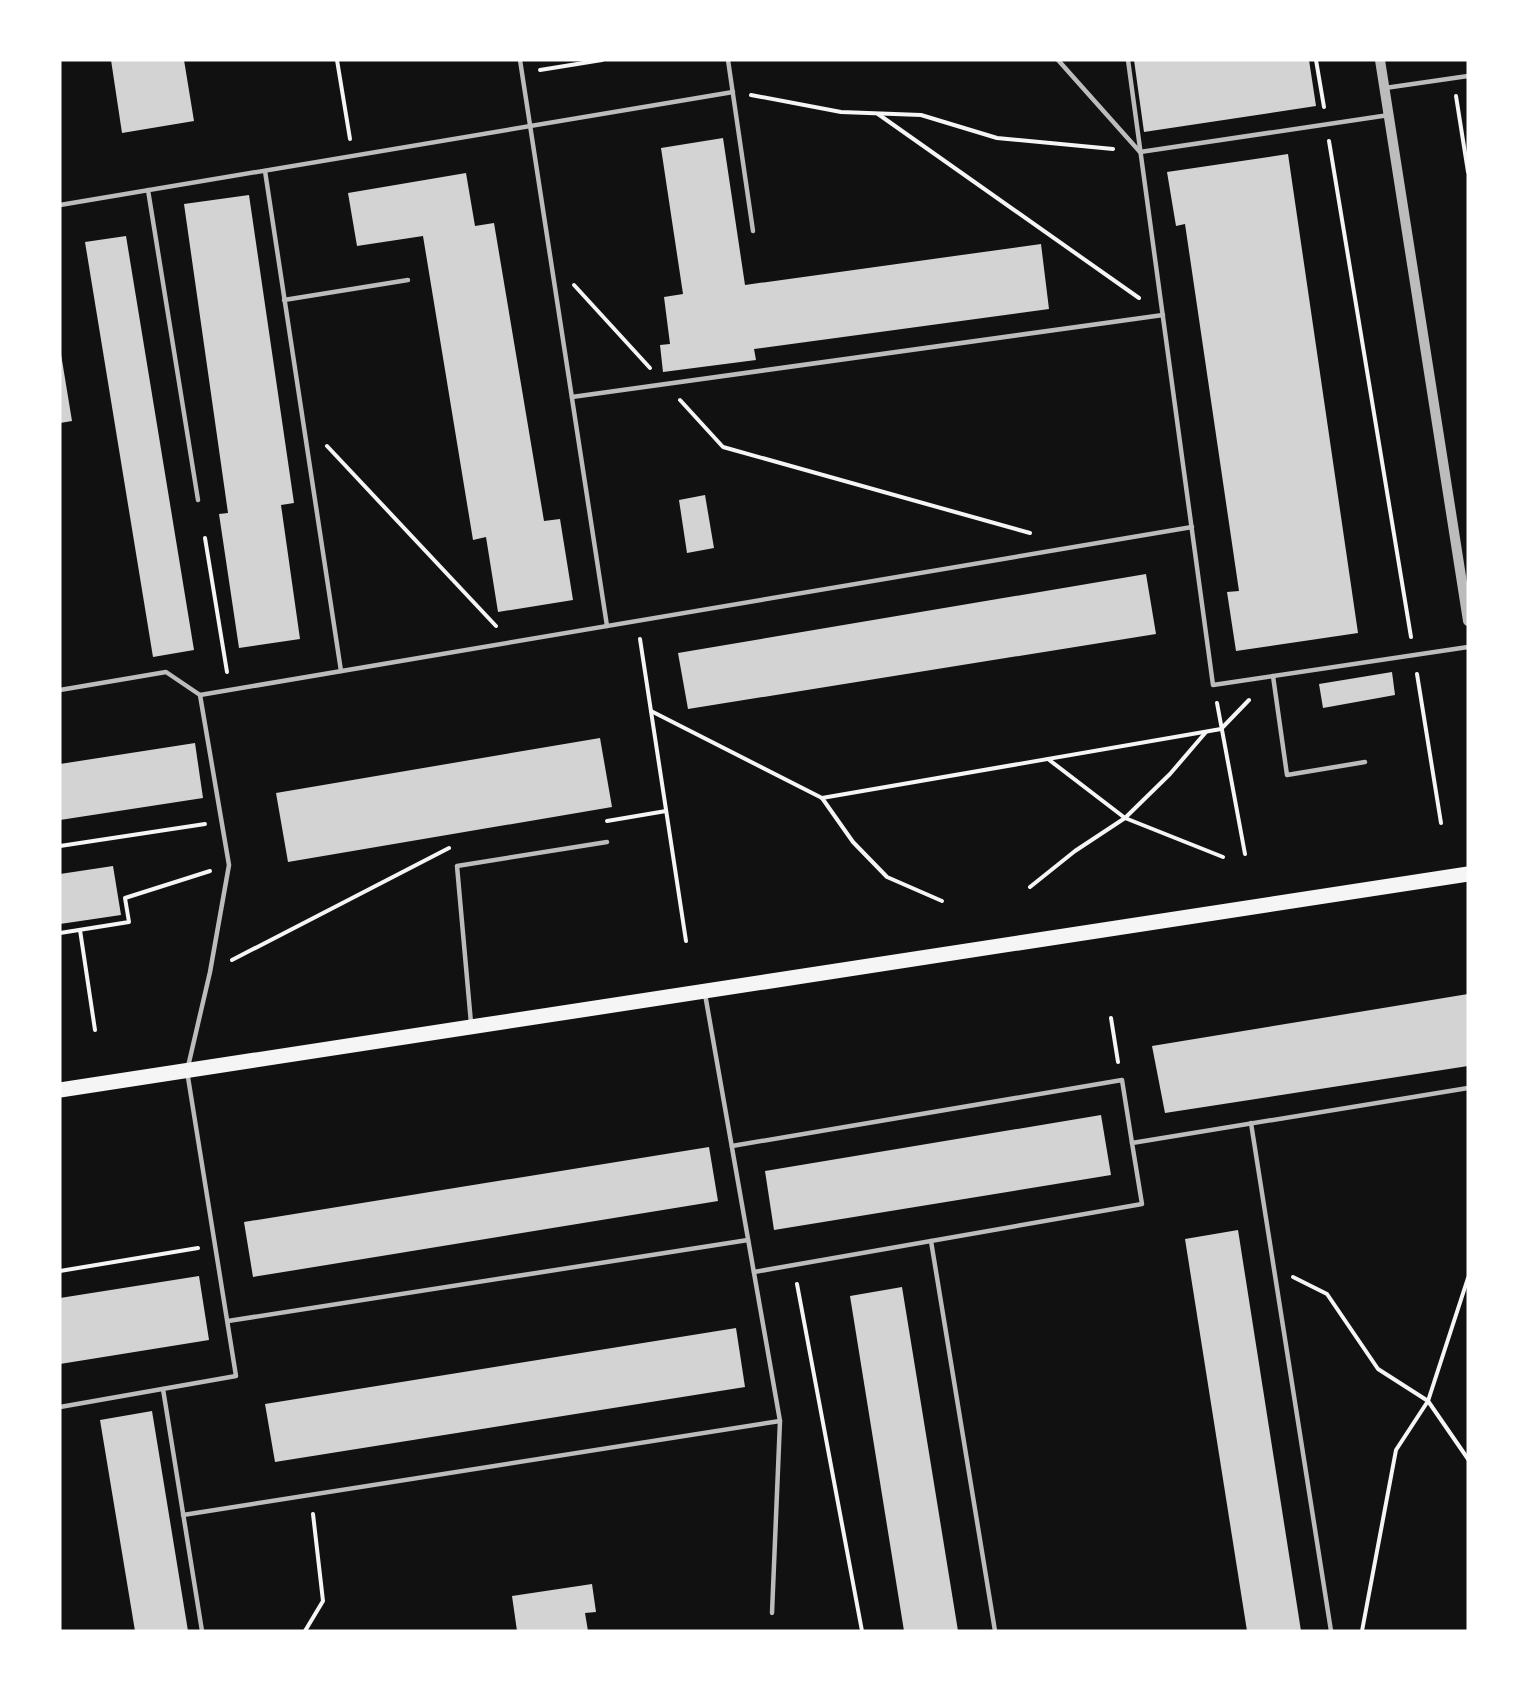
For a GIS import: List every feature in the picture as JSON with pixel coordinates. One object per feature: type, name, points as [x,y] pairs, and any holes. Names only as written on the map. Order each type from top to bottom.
[{"type":"main road","points":[[60,1090],[1468,874]]},
{"type":"street","points":[[1380,60],[1468,620]]},
{"type":"lane","points":[[520,60],[606,626]]},
{"type":"lane","points":[[728,60],[753,231]]},
{"type":"lane","points":[[1058,60],[1140,152]]},
{"type":"lane","points":[[1128,60],[1214,685],[1468,647]]},
{"type":"lane","points":[[1385,88],[1468,76]]},
{"type":"lane","points":[[60,205],[733,92]]},
{"type":"lane","points":[[1140,152],[1389,115]]},
{"type":"lane","points":[[265,171],[341,671]]},
{"type":"lane","points":[[148,190],[198,500]]},
{"type":"lane","points":[[284,300],[408,280]]},
{"type":"lane","points":[[572,397],[1163,315]]},
{"type":"lane","points":[[60,690],[166,672],[200,695],[1192,527]]},
{"type":"lane","points":[[1273,676],[1287,775],[1365,762]]},
{"type":"lane","points":[[60,1407],[236,1376],[187,1071],[210,972],[229,865],[200,695]]},
{"type":"lane","points":[[471,1027],[458,866],[607,842]]},
{"type":"lane","points":[[704,992],[780,1421],[772,1613]]},
{"type":"lane","points":[[732,1146],[1122,1080],[1142,1204],[754,1272]]},
{"type":"lane","points":[[1132,1143],[1468,1088]]},
{"type":"lane","points":[[1251,1123],[1331,1631]]},
{"type":"lane","points":[[228,1321],[748,1240]]},
{"type":"lane","points":[[931,1241],[995,1631]]},
{"type":"lane","points":[[163,1389],[202,1631]]},
{"type":"lane","points":[[183,1515],[780,1421]]},
{"type":"path","points":[[337,60],[353,156]]},
{"type":"path","points":[[522,72],[583,61],[602,60]]},
{"type":"path","points":[[1316,60],[1441,823]]},
{"type":"path","points":[[1454,78],[1468,172]]},
{"type":"path","points":[[733,92],[841,112],[921,115],[997,138],[1140,152]]},
{"type":"path","points":[[878,113],[1163,315]]},
{"type":"path","points":[[551,260],[723,447],[1076,546]]},
{"type":"path","points":[[302,419],[511,642]]},
{"type":"path","points":[[205,538],[230,690]]},
{"type":"path","points":[[638,621],[686,941]]},
{"type":"path","points":[[822,798],[1221,729],[1273,676]]},
{"type":"path","points":[[1214,685],[1245,854]]},
{"type":"path","points":[[651,711],[822,798],[853,842],[887,877],[942,901]]},
{"type":"path","points":[[1030,887],[1075,851],[1125,818],[1170,774],[1206,732]]},
{"type":"path","points":[[1048,759],[1125,818],[1223,857]]},
{"type":"path","points":[[596,823],[666,811]]},
{"type":"path","points":[[60,846],[221,821]]},
{"type":"path","points":[[210,972],[444,849],[456,847]]},
{"type":"path","points":[[60,933],[129,922],[125,898],[229,865]]},
{"type":"path","points":[[80,930],[94,1030]]},
{"type":"path","points":[[1111,1018],[1122,1080]]},
{"type":"path","points":[[60,1271],[215,1245]]},
{"type":"path","points":[[794,1265],[862,1631]]},
{"type":"path","points":[[1274,1267],[1327,1294],[1378,1369],[1428,1401],[1468,1459]]},
{"type":"path","points":[[1362,1631],[1396,1450],[1428,1401],[1468,1278]]},
{"type":"path","points":[[305,1631],[323,1601],[311,1495]]},
{"type":"building","points":[[111,60],[184,60],[194,121],[122,133]]},
{"type":"building","points":[[1134,60],[1309,60],[1316,106],[1144,132]]},
{"type":"building","points":[[723,138],[745,285],[1041,244],[1049,309],[754,349],[756,360],[663,372],[660,345],[670,344],[664,297],[683,294],[661,148]]},
{"type":"building","points":[[1288,154],[1358,633],[1236,651],[1227,592],[1239,591],[1185,224],[1176,226],[1167,172]]},
{"type":"building","points":[[466,173],[475,226],[494,223],[544,521],[560,519],[573,600],[498,612],[486,537],[473,540],[423,236],[357,246],[348,193]]},
{"type":"building","points":[[249,195],[294,503],[281,505],[300,639],[239,648],[219,514],[228,513],[184,204]]},
{"type":"building","points":[[126,236],[194,650],[153,657],[85,242]]},
{"type":"building","points":[[60,348],[72,421],[60,423]]},
{"type":"building","points":[[705,495],[714,548],[687,553],[679,500]]},
{"type":"building","points":[[1146,574],[1156,634],[688,709],[678,653]]},
{"type":"building","points":[[1392,672],[1395,695],[1323,708],[1319,684]]},
{"type":"building","points":[[600,738],[612,807],[288,862],[276,793]]},
{"type":"building","points":[[195,743],[203,798],[60,820],[60,764]]},
{"type":"building","points":[[113,866],[121,915],[60,924],[60,874]]},
{"type":"building","points":[[1468,994],[1468,1066],[1165,1113],[1152,1046]]},
{"type":"building","points":[[1101,1115],[1111,1175],[774,1230],[765,1171]]},
{"type":"building","points":[[709,1147],[718,1201],[253,1277],[244,1222]]},
{"type":"building","points":[[1238,1230],[1301,1631],[1247,1631],[1185,1239]]},
{"type":"building","points":[[199,1276],[209,1340],[60,1364],[60,1298]]},
{"type":"building","points":[[902,1287],[958,1631],[904,1631],[850,1296]]},
{"type":"building","points":[[736,1328],[745,1387],[275,1462],[265,1404]]},
{"type":"building","points":[[152,1411],[188,1631],[135,1631],[100,1420]]},
{"type":"building","points":[[592,1584],[596,1612],[585,1613],[588,1631],[517,1631],[512,1596]]}]
